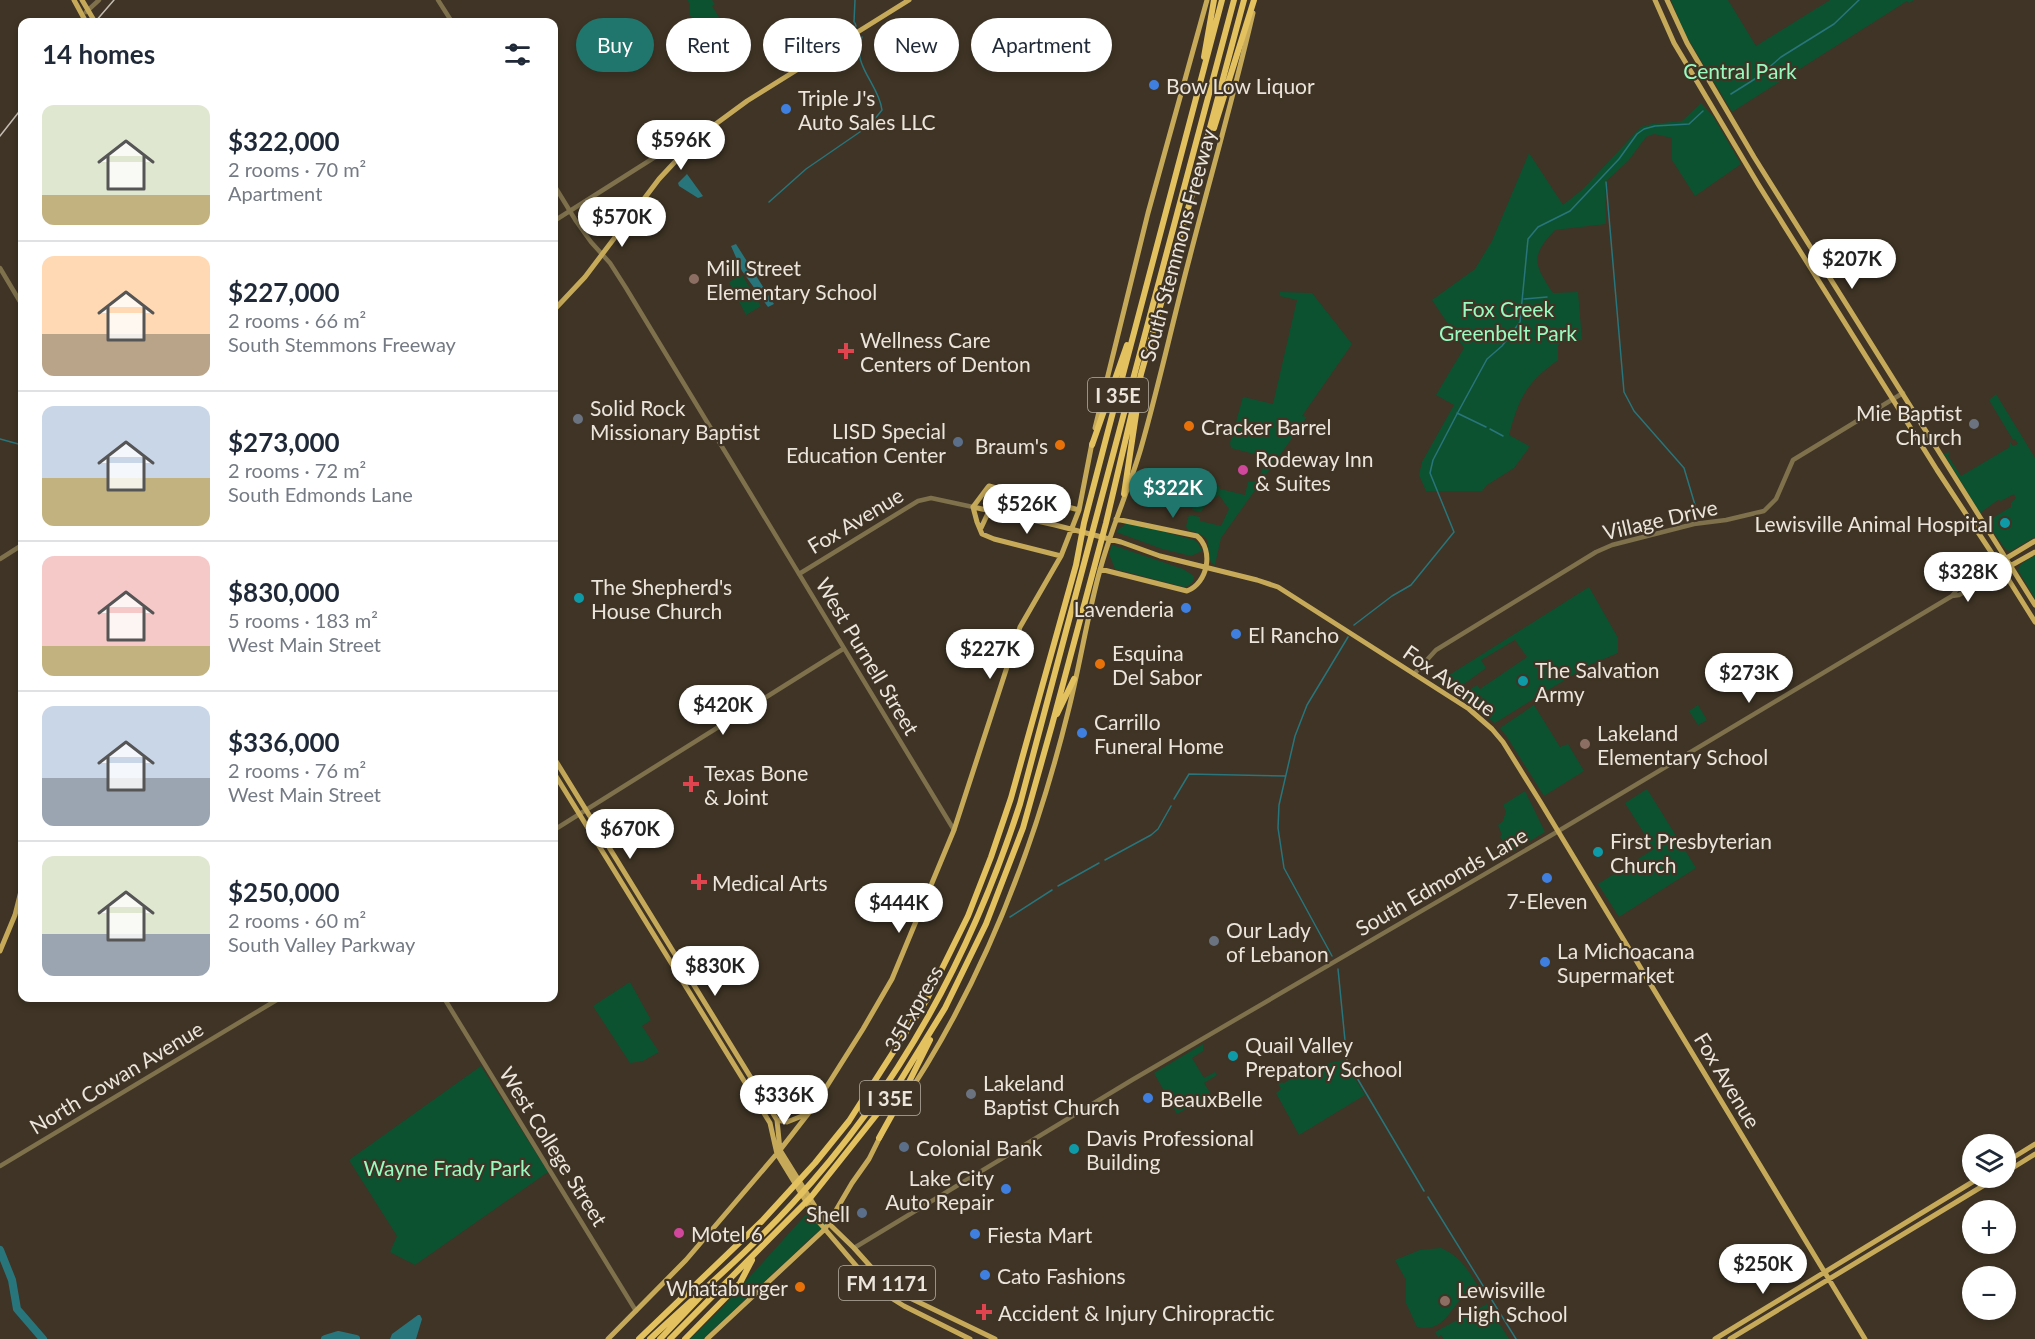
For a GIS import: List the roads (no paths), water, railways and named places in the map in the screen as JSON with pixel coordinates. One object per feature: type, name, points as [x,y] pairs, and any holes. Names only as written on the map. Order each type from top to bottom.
[{"type":"highway","points":[[1193,110],[1214,0]]},
{"type":"highway","name":"South Stemmons Freeway","points":[[639,1339],[740,1244],[815,1163],[849,1121],[926,1001],[955,944],[988,867],[1011,798],[1076,565],[1084,523],[1222,0]]},
{"type":"highway","name":"35Express","points":[[650,1339],[749,1249],[792,1205],[854,1131],[907,1054],[957,964],[986,899],[1017,813],[1234,0]]},
{"type":"highway","name":"South Stemmons Freeway","points":[[754,1255],[811,1197],[889,1099],[945,1008],[986,924],[1023,828],[1054,717],[1106,523],[1141,374],[1244,0]]},
{"type":"highway","points":[[1193,191],[1255,0]]},
{"type":"highway","points":[[1092,444],[1152,267]]},
{"type":"highway","points":[[1124,495],[1140,399],[1141,374]]},
{"type":"highway","points":[[1054,717],[1062,706],[1074,679]]},
{"type":"highway","points":[[879,1138],[945,1008]]},
{"type":"highway","points":[[685,1339],[740,1283],[754,1255]]},
{"type":"highway","name":"I 35E","points":[[670,1339],[754,1255]]},
{"type":"highway","points":[[660,1339],[697,1302],[714,1280]]},
{"type":"main road","points":[[74,0],[82,16]]},
{"type":"main road","points":[[82,0],[92,18]]},
{"type":"main road","points":[[558,306],[571,294],[686,148],[747,101],[909,0]]},
{"type":"main road","name":"South Stemmons Freeway","points":[[608,1339],[686,1260],[779,1153],[863,1029],[892,979],[954,830],[1020,627],[1061,556],[1079,510],[1092,444],[1148,213],[1207,0]]},
{"type":"main road","name":"South Stemmons Freeway","points":[[707,1339],[827,1226],[869,1159],[879,1138],[928,1063],[963,998],[1002,915],[1026,854],[1069,709],[1100,569],[1147,424],[1236,85],[1255,0]]},
{"type":"main road","points":[[1655,0],[1671,38],[1744,162],[1936,470],[2035,622]]},
{"type":"main road","points":[[1667,0],[1687,43],[1754,156],[2035,605]]},
{"type":"main road","points":[[666,151],[670,150],[678,157]]},
{"type":"main road","points":[[989,486],[1079,510]]},
{"type":"main road","points":[[989,486],[973,507],[982,534],[1061,556]]},
{"type":"main road","points":[[980,530],[990,511],[989,486]]},
{"type":"main road","name":"Fox Avenue","points":[[973,507],[1121,542],[1160,556],[1278,587],[1469,709],[1495,731],[1865,1339]]},
{"type":"main road","points":[[1100,569],[1183,591],[1191,590],[1208,567],[1207,550],[1197,536],[1116,519]]},
{"type":"main road","name":"South Edmonds Lane","points":[[1998,562],[2035,541]]},
{"type":"main road","points":[[1199,581],[1195,565],[1207,550]]},
{"type":"main road","name":"South Edmonds Lane","points":[[2003,570],[2035,552]]},
{"type":"main road","points":[[558,765],[777,1120],[779,1153]]},
{"type":"main road","points":[[558,780],[771,1125],[779,1153]]},
{"type":"main road","points":[[0,951],[18,903]]},
{"type":"main road","points":[[752,1095],[767,1105]]},
{"type":"main road","points":[[777,1120],[787,1122],[808,1113]]},
{"type":"main road","points":[[2016,1156],[2035,1144]]},
{"type":"main road","name":"FM 1171","points":[[779,1153],[819,1218],[854,1248],[880,1277],[895,1289],[995,1339]]},
{"type":"main road","points":[[2016,1166],[2035,1154]]},
{"type":"main road","points":[[1715,1339],[1962,1188]]},
{"type":"main road","points":[[1730,1339],[1979,1188]]},
{"type":"main road","name":"FM 1171","points":[[827,1226],[864,1275],[880,1291],[970,1339]]},
{"type":"main road","points":[[815,1238],[826,1234],[834,1237]]},
{"type":"main road","points":[[925,1317],[930,1307]]},
{"type":"street","points":[[82,16],[99,0]]},
{"type":"street","points":[[438,0],[449,18]]},
{"type":"street","points":[[558,218],[666,151],[681,146],[686,148]]},
{"type":"street","name":"West Purnell Street","points":[[558,191],[637,306],[954,830]]},
{"type":"street","points":[[0,268],[18,298]]},
{"type":"street","name":"Village Drive","points":[[1414,674],[1436,650],[1596,552],[1612,545],[1682,527],[1726,520],[1767,509],[1776,499],[1789,465],[1795,458],[1903,393]]},
{"type":"street","points":[[1908,423],[1918,417]]},
{"type":"street","name":"Fox Avenue","points":[[799,574],[918,501],[932,498],[973,507]]},
{"type":"street","points":[[0,559],[18,548]]},
{"type":"street","name":"South Edmonds Lane","points":[[854,1248],[1132,1080],[1952,596],[1958,588],[1998,562]]},
{"type":"street","name":"South Edmonds Lane","points":[[1952,596],[1959,595],[2003,570]]},
{"type":"street","points":[[558,827],[843,649]]},
{"type":"street","name":"North Cowan Avenue","points":[[0,1166],[273,1002]]},
{"type":"street","name":"West College Street","points":[[446,1002],[636,1311]]},
{"type":"water","points":[[687,174],[703,196],[698,198],[679,186],[678,183]]},
{"type":"water","points":[[736,244],[774,304],[768,307],[742,271],[731,246]]},
{"type":"water","points":[[418,1315],[422,1319],[416,1339],[390,1339],[392,1334]]},
{"type":"waterway","points":[[854,18],[855,0]]},
{"type":"waterway","points":[[1731,94],[1758,77],[1781,57],[1834,24],[1859,0]]},
{"type":"waterway","points":[[769,202],[806,169],[870,125],[882,110],[876,91],[862,65]]},
{"type":"waterway","points":[[1354,625],[1392,596],[1411,585],[1454,532],[1430,473],[1433,460],[1487,359],[1502,346],[1520,322],[1528,239],[1538,227],[1570,211],[1619,159],[1637,134],[1655,126],[1689,124],[1703,111]]},
{"type":"waterway","points":[[1606,182],[1624,392],[1634,411],[1684,468],[1698,515]]},
{"type":"waterway","points":[[1524,299],[1547,297]]},
{"type":"waterway","points":[[1457,413],[1486,427]]},
{"type":"waterway","points":[[1490,429],[1503,436]]},
{"type":"waterway","points":[[0,439],[18,444]]},
{"type":"waterway","points":[[1332,956],[1284,868],[1278,828],[1279,805],[1295,736],[1307,705],[1348,637]]},
{"type":"waterway","points":[[1174,799],[1189,774],[1285,776]]},
{"type":"waterway","points":[[1105,860],[1151,835],[1158,829],[1171,806]]},
{"type":"waterway","points":[[1058,886],[1099,863]]},
{"type":"waterway","points":[[1010,917],[1052,890]]},
{"type":"waterway","points":[[1338,969],[1347,1061],[1424,1191]]},
{"type":"waterway","points":[[1428,1197],[1516,1339]]},
{"type":"waterway","points":[[0,1250],[12,1280],[17,1309],[43,1339]]},
{"type":"waterway","points":[[325,1339],[338,1335],[356,1339]]},
{"type":"railway","points":[[98,18],[114,0]]},
{"type":"railway","points":[[0,136],[18,113]]},
{"type":"place","name":"Bow Low Liquor","points":[[1154,85]]},
{"type":"place","name":"Triple J's Auto Sales LLC","points":[[786,109]]},
{"type":"place","name":"Mill Street Elementary School","points":[[694,279]]},
{"type":"place","name":"Wellness Care Centers of Denton","points":[[846,351]]},
{"type":"place","name":"Solid Rock Missionary Baptist","points":[[578,419]]},
{"type":"place","name":"Mie Baptist Church","points":[[1974,424]]},
{"type":"place","name":"Cracker Barrel","points":[[1189,426]]},
{"type":"place","name":"LISD Special Education Center","points":[[958,442]]},
{"type":"place","name":"Braum's","points":[[1060,445]]},
{"type":"place","name":"Rodeway Inn & Suites","points":[[1243,470]]},
{"type":"place","name":"Lewisville Animal Hospital","points":[[2005,523]]},
{"type":"place","name":"The Shepherd's House Church","points":[[579,598]]},
{"type":"place","name":"Lavenderia","points":[[1186,608]]},
{"type":"place","name":"El Rancho","points":[[1236,634]]},
{"type":"place","name":"Esquina Del Sabor","points":[[1100,664]]},
{"type":"place","name":"The Salvation Army","points":[[1523,681]]},
{"type":"place","name":"Carrillo Funeral Home","points":[[1082,733]]},
{"type":"place","name":"Lakeland Elementary School","points":[[1585,744]]},
{"type":"place","name":"Texas Bone & Joint","points":[[691,784]]},
{"type":"place","name":"First Presbyterian Church","points":[[1598,852]]},
{"type":"place","name":"7-Eleven","points":[[1547,878]]},
{"type":"place","name":"Medical Arts","points":[[699,882]]},
{"type":"place","name":"Our Lady of Lebanon","points":[[1214,941]]},
{"type":"place","name":"La Michoacana Supermarket","points":[[1545,962]]},
{"type":"place","name":"Quail Valley Prepatory School","points":[[1233,1056]]},
{"type":"place","name":"Lakeland Baptist Church","points":[[971,1094]]},
{"type":"place","name":"BeauxBelle","points":[[1148,1098]]},
{"type":"place","name":"Colonial Bank","points":[[904,1147]]},
{"type":"place","name":"Davis Professional Building","points":[[1074,1149]]},
{"type":"place","name":"Lake City Auto Repair","points":[[1006,1189]]},
{"type":"place","name":"Shell","points":[[862,1213]]},
{"type":"place","name":"Motel 6","points":[[679,1233]]},
{"type":"place","name":"Fiesta Mart","points":[[975,1234]]},
{"type":"place","name":"Cato Fashions","points":[[985,1275]]},
{"type":"place","name":"Whataburger","points":[[800,1287]]},
{"type":"place","name":"Lewisville High School","points":[[1445,1301]]},
{"type":"place","name":"Accident & Injury Chiropractic","points":[[984,1312]]},
{"type":"park label","name":"Central Park","points":[[1740,70]]},
{"type":"park label","name":"Fox Creek Greenbelt Park","points":[[1508,320]]},
{"type":"park label","name":"Wayne Frady Park","points":[[447,1167]]}]
